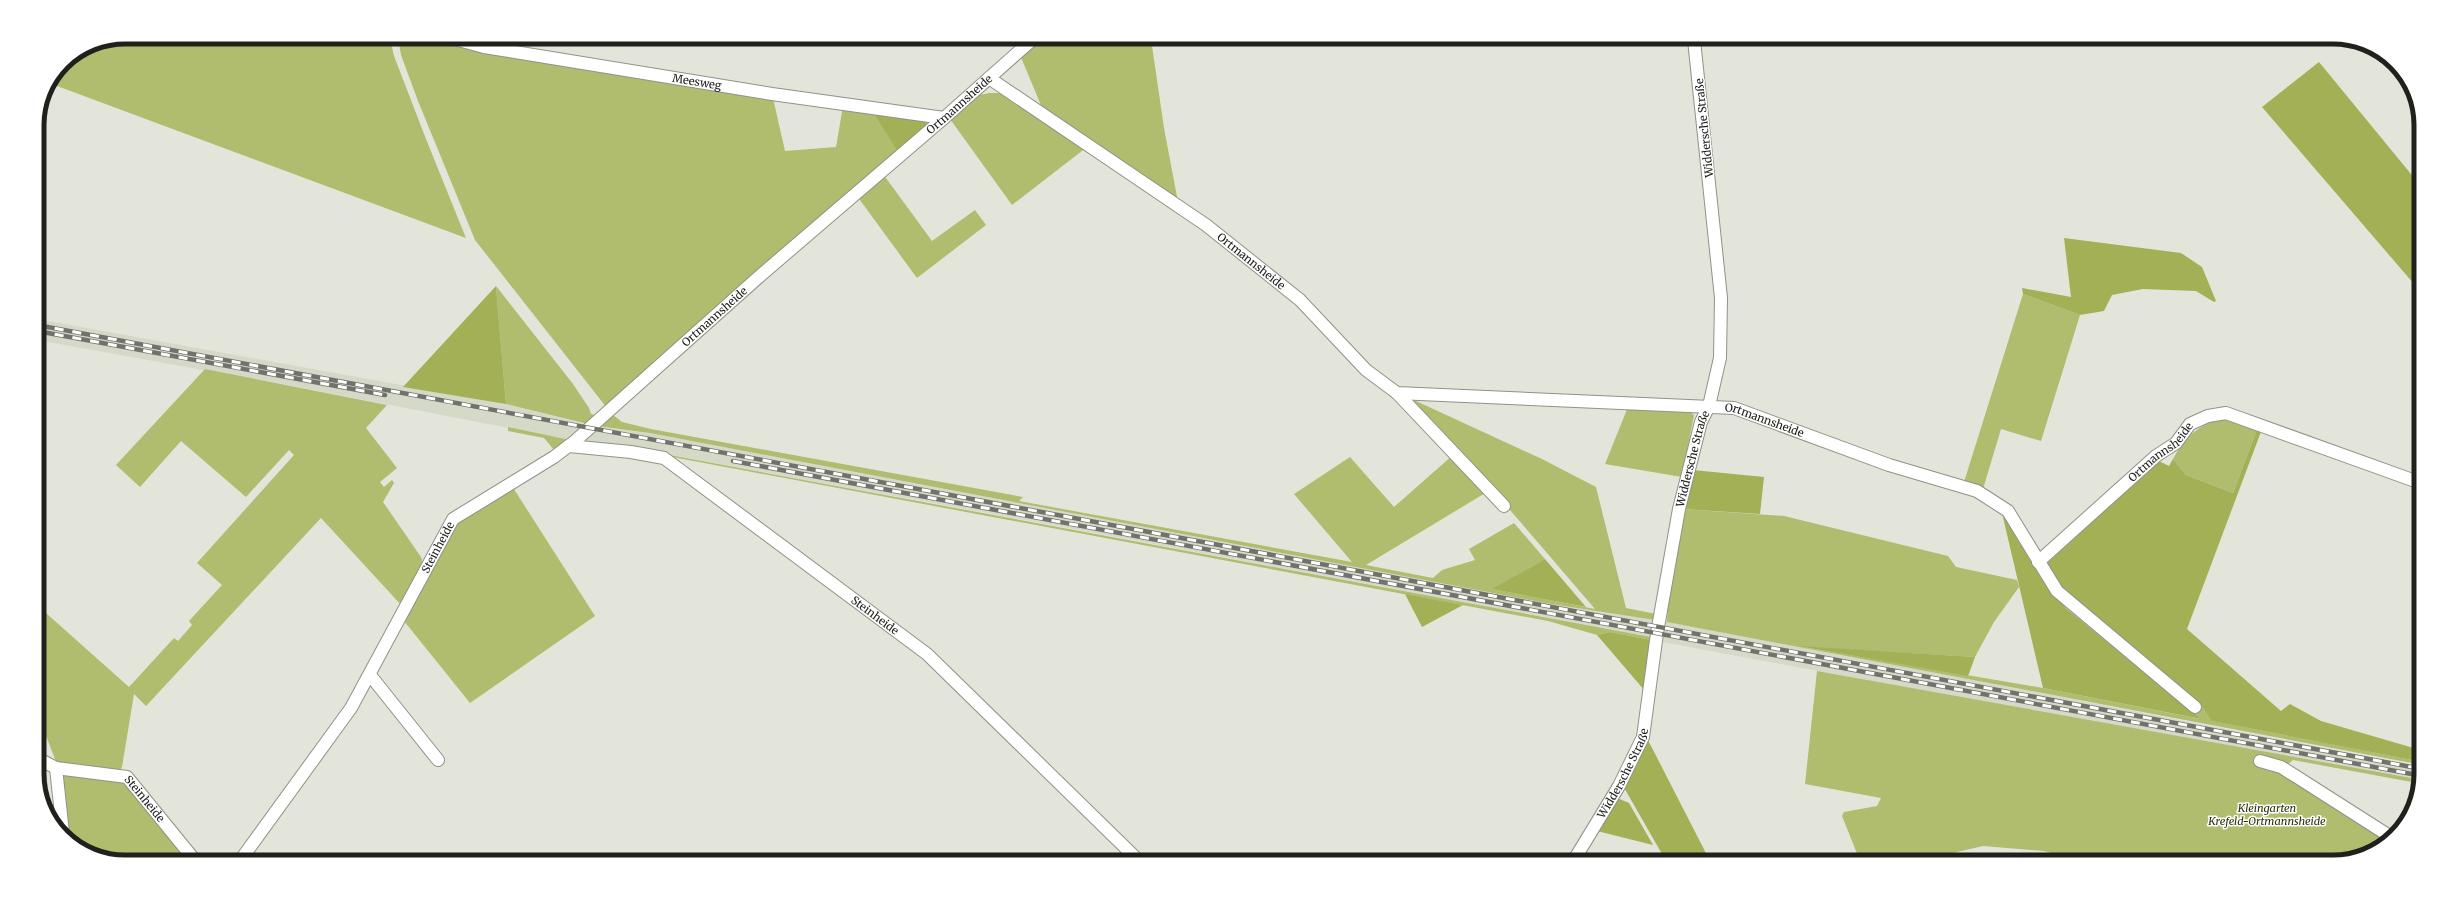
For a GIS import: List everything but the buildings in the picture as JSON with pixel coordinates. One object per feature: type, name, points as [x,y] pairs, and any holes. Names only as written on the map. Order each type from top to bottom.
[{"type":"street","name":"Meesweg","points":[[476,44],[492,48],[772,94],[944,118]]},
{"type":"street","points":[[989,78],[1027,44]]},
{"type":"street","name":"Widdersche Straße","points":[[1577,855],[1619,786],[1643,737],[1657,633],[1680,509],[1701,422],[1709,406],[1720,358],[1721,298],[1694,44]]},
{"type":"street","name":"Ortmannsheide","points":[[594,424],[761,275],[989,78],[1206,225],[1300,300],[1366,370],[1397,393],[1504,506]]},
{"type":"street","name":"Ortmannsheide","points":[[1397,393],[1734,408],[1890,465],[1977,491],[2008,511],[2057,591],[2069,603],[2195,707]]},
{"type":"street","name":"Ortmannsheide","points":[[2038,562],[2156,456],[2176,443],[2190,424],[2208,416],[2226,412],[2414,481]]},
{"type":"street","name":"Steinheide","points":[[244,855],[351,708],[453,519],[569,446],[594,424]]},
{"type":"street","name":"Steinheide","points":[[569,446],[631,452],[664,458],[927,654],[1133,855]]},
{"type":"street","points":[[370,675],[438,760]]},
{"type":"street","points":[[2260,761],[2281,767],[2387,834]]},
{"type":"street","name":"Steinheide","points":[[44,762],[56,768],[127,777],[191,855]]},
{"type":"street","points":[[56,768],[62,824]]},
{"type":"shaded area","points":[[44,320],[506,404],[593,426],[650,433],[1551,604],[1667,622],[1798,646],[2414,765],[2414,778],[1973,700],[1651,640],[1651,637],[998,515],[649,451],[570,440],[205,369],[203,370],[44,341]]},
{"type":"green space","points":[[120,44],[391,44],[394,56],[466,238],[55,85],[72,64],[89,52]]},
{"type":"green space","points":[[399,44],[459,44],[485,51],[773,98],[785,151],[836,147],[843,106],[871,110],[897,151],[607,408],[475,240],[418,101],[401,55]]},
{"type":"green space","points":[[1032,44],[1152,44],[1164,128],[1178,202],[1043,110],[1020,55]]},
{"type":"green space","points":[[2319,62],[2414,178],[2414,284],[2262,107]]},
{"type":"green space","points":[[1000,93],[1013,99],[1087,147],[1012,205],[950,119],[979,95]]},
{"type":"green space","points":[[871,110],[927,121],[926,127],[897,151]]},
{"type":"green space","points":[[883,174],[932,241],[975,210],[986,225],[917,278],[857,196]]},
{"type":"green space","points":[[2064,238],[2181,253],[2202,267],[2216,301],[2214,302],[2196,291],[2143,289],[2112,295],[2104,311],[2080,315],[2023,294],[2022,288],[2071,297]]},
{"type":"green space","points":[[496,286],[573,384],[589,408],[591,414],[598,416],[588,424],[506,404]]},
{"type":"green space","points":[[496,286],[506,404],[403,387]]},
{"type":"green space","points":[[2023,294],[2080,315],[2041,441],[2001,429],[1983,489],[1964,482]]},
{"type":"green space","points":[[205,369],[387,405],[366,428],[397,468],[380,482],[384,487],[392,480],[394,483],[383,502],[421,557],[424,566],[403,607],[321,518],[146,706],[134,694],[122,767],[118,773],[58,767],[44,730],[44,611],[129,687],[174,638],[178,641],[192,625],[189,621],[222,585],[197,563],[294,455],[289,450],[246,497],[181,441],[140,487],[116,465]]},
{"type":"green space","points":[[1403,395],[1542,459],[1596,487],[1626,608],[1656,614],[1655,620],[1551,604],[650,433],[597,426],[613,415],[622,422],[651,429],[1023,497],[1019,501],[1352,562],[1294,494],[1350,457],[1394,507],[1453,455],[1487,492],[1366,565],[1433,578],[1442,570],[1475,560],[1469,549],[1514,523],[1545,559],[1493,589],[1595,609],[1492,489]]},
{"type":"green space","points":[[1628,407],[1687,409],[1694,415],[1682,477],[1605,464]]},
{"type":"green space","points":[[2220,419],[2235,419],[2258,427],[2233,493],[2186,475],[2173,459],[2182,445],[2192,434],[2204,425]]},
{"type":"green space","points":[[508,427],[570,440],[554,450],[544,438],[508,431]]},
{"type":"green space","points":[[2258,427],[2262,429],[2187,629],[2281,711],[2290,704],[2321,721],[2414,748],[2414,760],[2212,721],[2201,705],[2069,597],[2044,566],[2159,461],[2169,466],[2173,459],[2186,475],[2233,493]]},
{"type":"green space","points":[[648,451],[1651,637],[1651,640],[1610,632],[1597,635],[1548,621],[651,453]]},
{"type":"green space","points":[[1693,470],[1764,477],[1760,514],[1682,509]]},
{"type":"green space","points":[[512,486],[595,616],[470,703],[404,621],[455,520]]},
{"type":"green space","points":[[1682,509],[1784,516],[1948,556],[1956,567],[2017,580],[2019,587],[1994,622],[1975,657],[1803,647],[2043,688],[2200,719],[2192,712],[2201,705],[2213,721],[2414,760],[2414,763],[1667,622],[1669,588]]},
{"type":"green space","points":[[2002,513],[2041,578],[2066,608],[2201,719],[2043,688]]},
{"type":"green space","points":[[1545,559],[1586,607],[1492,589]]},
{"type":"green space","points":[[1405,594],[1463,605],[1422,627]]},
{"type":"green space","points":[[1610,632],[1651,640],[1645,691],[1597,635]]},
{"type":"green space","points":[[1798,646],[1975,657],[1968,676]]},
{"type":"green space","name":"Kleingarten Krefeld-Ortmannsheide","points":[[1817,671],[2414,778],[2413,782],[2293,760],[2285,767],[2256,756],[2255,764],[2287,776],[2382,838],[2369,847],[2359,851],[2333,855],[2059,855],[2044,851],[1983,846],[1944,855],[1858,855],[1842,816],[1844,812],[1877,806],[1881,798],[1805,784]]},
{"type":"green space","points":[[1647,738],[1707,855],[1663,855],[1622,784]]},
{"type":"green space","points":[[59,771],[124,780],[187,855],[125,855],[99,851],[89,847],[76,838],[64,827]]},
{"type":"green space","points":[[1615,797],[1629,803],[1653,845],[1597,831]]},
{"type":"railway","points":[[44,326],[2414,767]]},
{"type":"railway","points":[[44,332],[385,395]]},
{"type":"railway","points":[[733,461],[2414,774]]}]
